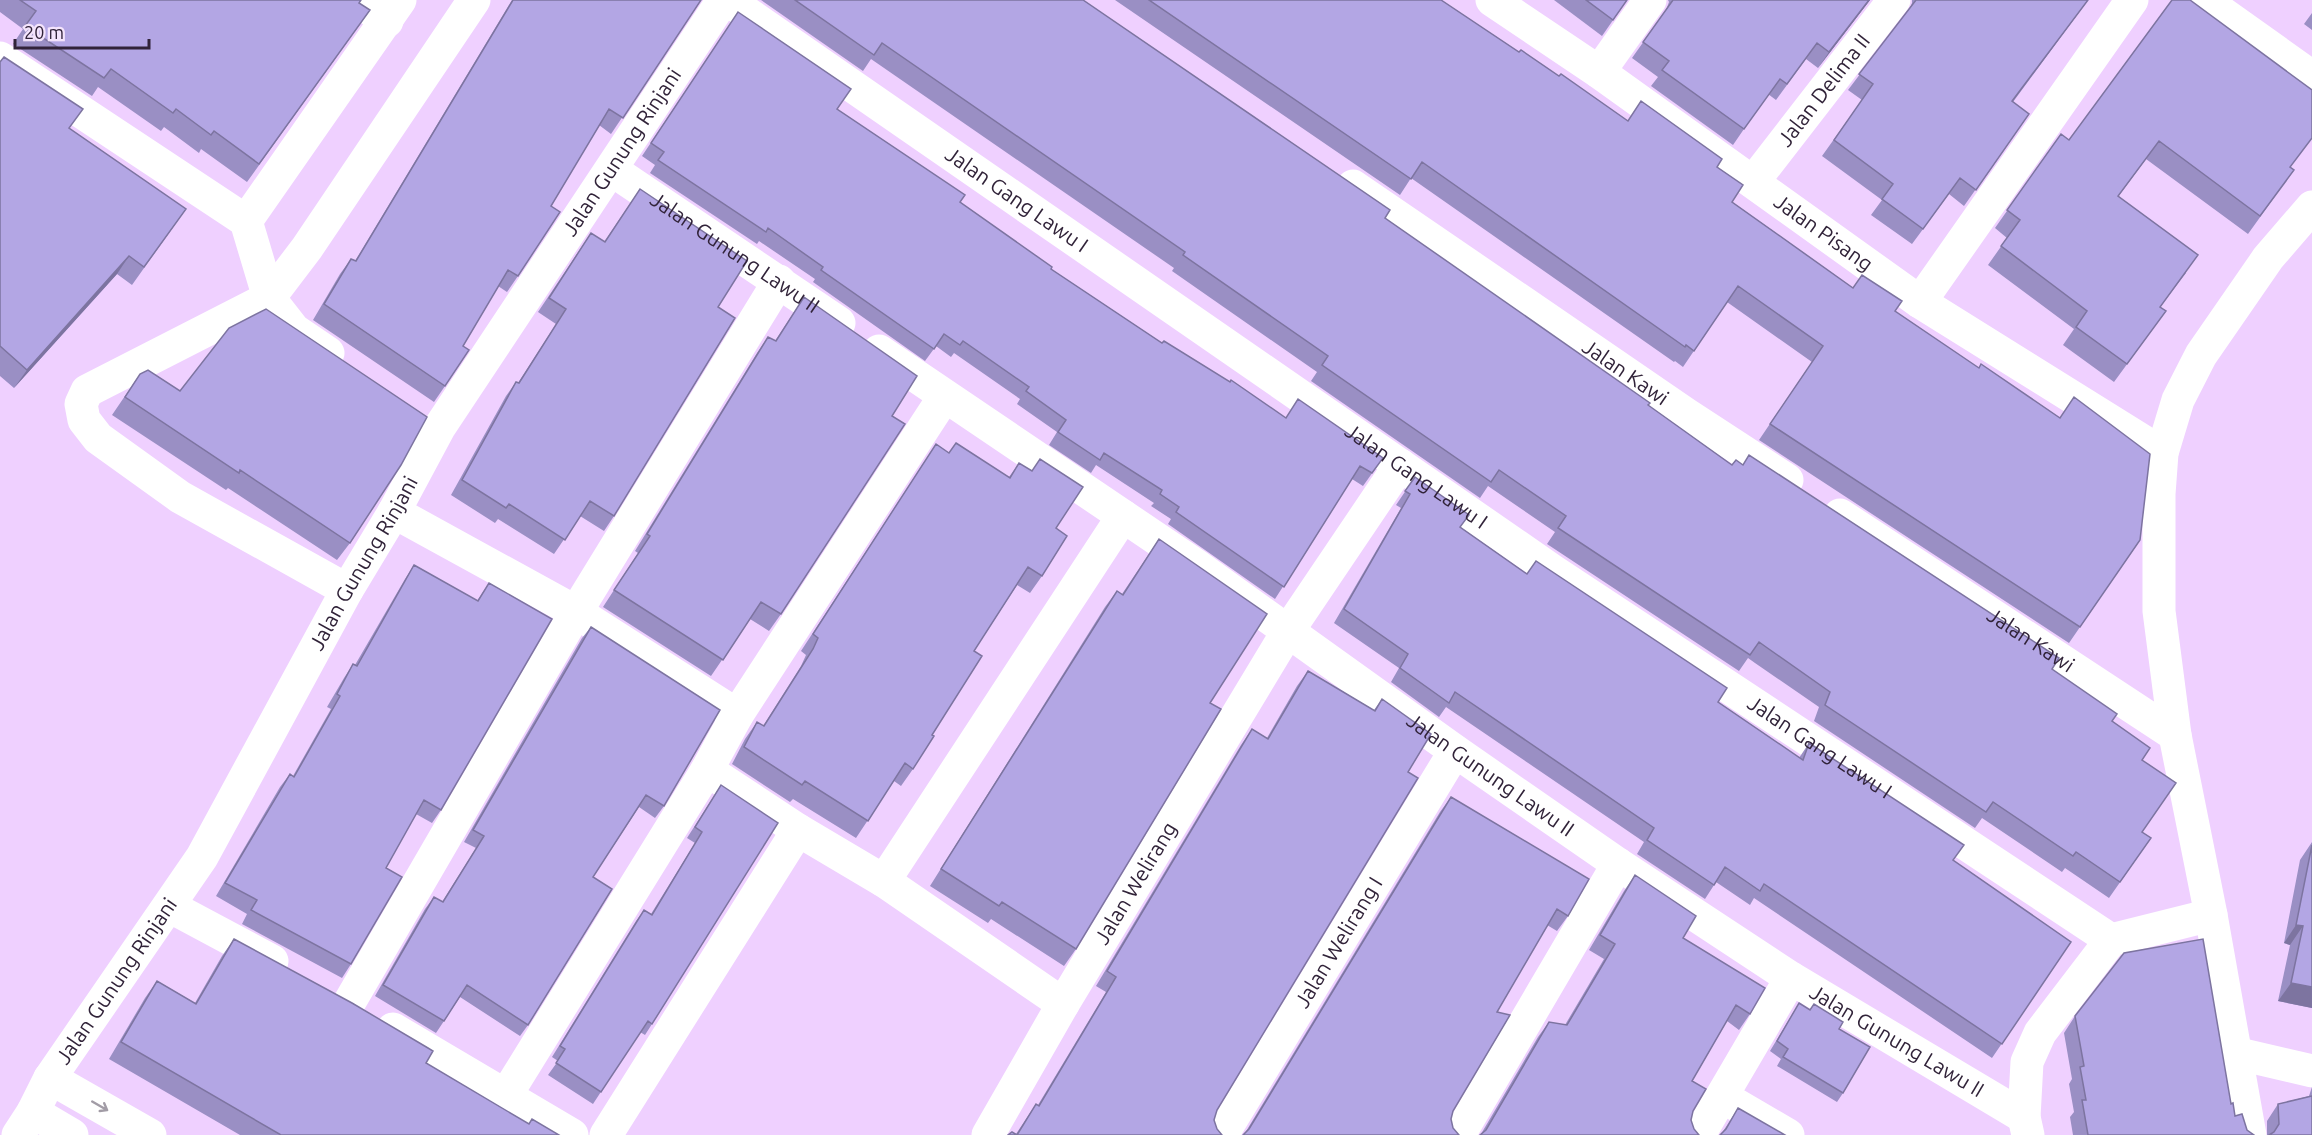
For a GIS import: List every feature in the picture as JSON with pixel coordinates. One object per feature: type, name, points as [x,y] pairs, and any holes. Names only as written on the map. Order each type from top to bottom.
[{"type":"street","points":[[246,221],[393,11],[357,0]]},
{"type":"street","points":[[347,590],[180,497],[98,438],[84,420],[81,404],[87,391],[269,298],[307,248],[474,0]]},
{"type":"street","name":"Jalan Gunung Rinjani","points":[[26,1124],[50,1078],[202,857],[347,590],[394,512],[439,428],[723,0]]},
{"type":"street","name":"Jalan Gang Lawu I","points":[[728,0],[1553,571],[2111,940]]},
{"type":"street","name":"Jalan Pisang","points":[[1492,0],[1599,72],[1920,302],[2162,453]]},
{"type":"street","points":[[1599,72],[1650,0]]},
{"type":"street","name":"Jalan Delima II","points":[[1753,182],[1894,0]]},
{"type":"street","points":[[1920,302],[2132,0]]},
{"type":"street","points":[[2204,0],[2312,77]]},
{"type":"street","points":[[0,58],[246,221],[269,298],[294,330],[352,369]]},
{"type":"street","name":"Jalan Gunung Lawu II","points":[[612,170],[779,281],[944,397],[1197,566],[1455,751],[1618,864],[1791,978],[2026,1126]]},
{"type":"street","name":"Jalan Kawi","points":[[1329,170],[1686,414],[2175,735]]},
{"type":"street","points":[[2250,1135],[2211,915],[2175,735],[2159,611],[2159,494],[2162,453],[2178,400],[2201,355],[2268,258],[2312,207]]},
{"type":"street","points":[[349,1003],[576,612],[779,281]]},
{"type":"street","points":[[506,1095],[707,770],[737,715],[944,397]]},
{"type":"street","points":[[410,409],[439,428]]},
{"type":"street","name":"Jalan Welirang","points":[[988,1135],[1063,1004],[1288,631],[1400,465]]},
{"type":"street","points":[[394,512],[576,612],[737,715]]},
{"type":"street","points":[[884,881],[1123,516]]},
{"type":"street","name":"Jalan Welirang I","points":[[1222,1135],[1455,751]]},
{"type":"street","points":[[707,770],[798,830],[884,881],[1063,1004]]},
{"type":"street","points":[[606,1135],[798,830]]},
{"type":"street","points":[[1459,1135],[1618,864]]},
{"type":"street","points":[[170,906],[349,1003],[572,1135]]},
{"type":"street","points":[[2026,1126],[2028,1062],[2040,1033],[2111,940],[2211,915]]},
{"type":"street","points":[[1699,1135],[1791,978]]},
{"type":"street","points":[[2235,1053],[2312,1071]]},
{"type":"street","points":[[50,1078],[150,1135]]},
{"type":"street","points":[[1723,1097],[1788,1135]]},
{"type":"street","points":[[26,1124],[72,1135]]},
{"type":"building","points":[[20,0],[361,0],[359,3],[370,10],[259,164],[214,131],[211,135],[176,109],[173,113],[111,69],[104,78],[25,26],[36,11]]},
{"type":"building","points":[[513,0],[701,0],[623,118],[609,109],[551,206],[560,212],[518,276],[508,270],[463,346],[469,350],[445,386],[324,304],[351,259],[356,261]]},
{"type":"building","points":[[795,0],[1083,0],[1390,210],[1385,218],[1650,403],[1648,405],[1732,465],[1736,460],[1743,465],[1749,455],[2059,658],[2052,669],[2117,714],[2112,721],[2150,748],[2142,760],[2176,783],[2142,832],[2151,838],[2120,882],[2076,852],[2073,856],[1993,802],[1986,812],[1825,705],[1830,692],[1759,642],[1750,655],[1558,528],[1566,516],[1499,470],[1491,482],[1322,365],[1328,356],[1183,255],[1185,252],[882,43],[874,55]]},
{"type":"building","points":[[1149,0],[1441,0],[1519,52],[1521,50],[1559,76],[1561,74],[1628,121],[1641,101],[1722,159],[1717,167],[1743,185],[1732,202],[1853,288],[1862,275],[1902,301],[1895,311],[1979,368],[1981,364],[2060,418],[2074,397],[2150,454],[2140,540],[2080,627],[1770,424],[1823,346],[1738,286],[1694,351],[1686,345],[1685,347],[1422,162],[1411,179]]},
{"type":"building","points":[[1586,0],[1627,0],[1613,20]]},
{"type":"building","points":[[1673,0],[1869,0],[1829,52],[1817,43],[1787,84],[1780,79],[1744,129],[1662,70],[1669,61],[1643,42]]},
{"type":"building","points":[[1916,0],[2088,0],[2012,101],[2029,114],[1976,190],[1960,178],[1923,229],[1882,199],[1893,184],[1834,140],[1873,84],[1859,74]]},
{"type":"building","points":[[2172,0],[2190,0],[2312,90],[2312,138],[2290,167],[2294,170],[2260,216],[2159,141],[2118,196],[2198,255],[2160,307],[2166,311],[2127,364],[2076,327],[2087,311],[2001,246],[2020,220],[2007,210],[2061,134],[2069,140]]},
{"type":"building","points":[[738,12],[851,89],[837,109],[965,195],[960,202],[1052,267],[1051,269],[1162,343],[1164,341],[1230,382],[1231,380],[1286,418],[1298,399],[1383,458],[1372,473],[1360,466],[1284,587],[1176,512],[1179,507],[1160,494],[1162,490],[1104,453],[1100,460],[1058,432],[1066,420],[1026,391],[1029,387],[963,341],[960,345],[944,334],[934,349],[821,270],[823,267],[768,228],[766,232],[658,160],[664,152],[651,143]]},
{"type":"building","points":[[4,57],[83,109],[69,128],[186,209],[144,267],[129,256],[27,370],[0,346],[0,62]]},
{"type":"building","points":[[640,189],[747,261],[718,307],[735,318],[614,516],[590,501],[565,540],[509,504],[506,508],[462,480],[516,382],[519,383],[566,309],[549,298],[591,233],[605,242]]},
{"type":"building","points":[[804,297],[917,376],[892,416],[905,424],[781,614],[761,602],[723,660],[614,590],[650,536],[647,534],[768,337],[776,341]]},
{"type":"building","points":[[266,309],[427,417],[401,465],[350,543],[125,397],[140,374],[148,370],[180,391],[229,328]]},
{"type":"building","points":[[956,443],[1010,478],[1019,463],[1032,471],[1040,459],[1083,487],[1056,528],[1067,536],[1042,576],[1028,567],[974,651],[982,656],[932,735],[934,736],[913,769],[905,763],[868,821],[805,781],[802,785],[744,747],[757,722],[764,726],[813,649],[818,638],[813,634],[936,444],[949,453]]},
{"type":"building","points":[[1415,477],[1469,515],[1460,527],[1527,574],[1536,561],[1727,688],[1718,702],[1803,760],[1809,743],[1964,845],[1953,860],[2071,942],[2002,1044],[1764,884],[1760,891],[1725,867],[1714,885],[1647,840],[1654,828],[1455,692],[1449,703],[1400,668],[1408,654],[1344,609],[1410,494],[1405,491]]},
{"type":"building","points":[[1159,539],[1267,614],[1210,703],[1221,709],[1076,949],[1002,902],[999,906],[941,869],[1117,591],[1123,595]]},
{"type":"building","points":[[414,565],[478,601],[489,583],[552,619],[441,810],[424,800],[386,868],[402,877],[351,964],[251,910],[257,900],[225,883],[290,774],[294,777],[340,696],[337,694],[353,664],[357,666]]},
{"type":"building","points":[[591,627],[720,710],[664,806],[646,795],[593,877],[612,889],[528,1025],[467,985],[444,1021],[383,985],[434,897],[443,902],[484,836],[473,830]]},
{"type":"building","points":[[1308,671],[1375,711],[1382,699],[1431,734],[1408,772],[1418,778],[1217,1110],[1214,1120],[1222,1135],[1017,1135],[1036,1104],[1039,1106],[1116,977],[1107,971],[1252,729],[1268,739]]},
{"type":"building","points":[[721,785],[778,823],[652,1024],[648,1021],[601,1092],[556,1063],[565,1049],[560,1046],[644,910],[652,915],[702,832],[695,827]]},
{"type":"building","points":[[1451,797],[1589,879],[1568,916],[1557,909],[1497,1012],[1510,1015],[1453,1111],[1451,1119],[1453,1128],[1459,1135],[1243,1135],[1249,1129]]},
{"type":"building","points":[[2312,845],[2312,987],[2291,983],[2303,926],[2296,925]]},
{"type":"building","points":[[1635,875],[1696,916],[1683,938],[1765,988],[1750,1014],[1736,1005],[1692,1081],[1706,1089],[1693,1111],[1691,1120],[1699,1135],[1480,1135],[1486,1130],[1549,1022],[1567,1025],[1615,944],[1600,935]]},
{"type":"building","points":[[234,939],[352,1003],[433,1051],[426,1063],[529,1124],[532,1119],[559,1135],[281,1135],[121,1042],[157,981],[196,1004]]},
{"type":"building","points":[[2203,939],[2231,1104],[2233,1103],[2235,1116],[2242,1114],[2247,1130],[2254,1135],[2088,1135],[2082,1100],[2086,1100],[2080,1067],[2084,1066],[2075,1016],[2124,953]]},
{"type":"building","points":[[1799,1003],[1810,1010],[1814,1004],[1843,1022],[1839,1029],[1870,1047],[1843,1093],[1783,1057],[1788,1049],[1777,1041]]},
{"type":"building","points":[[2312,1096],[2312,1135],[2269,1135],[2279,1124],[2278,1104]]},
{"type":"building","points":[[1738,1108],[1785,1135],[1720,1135]]}]
